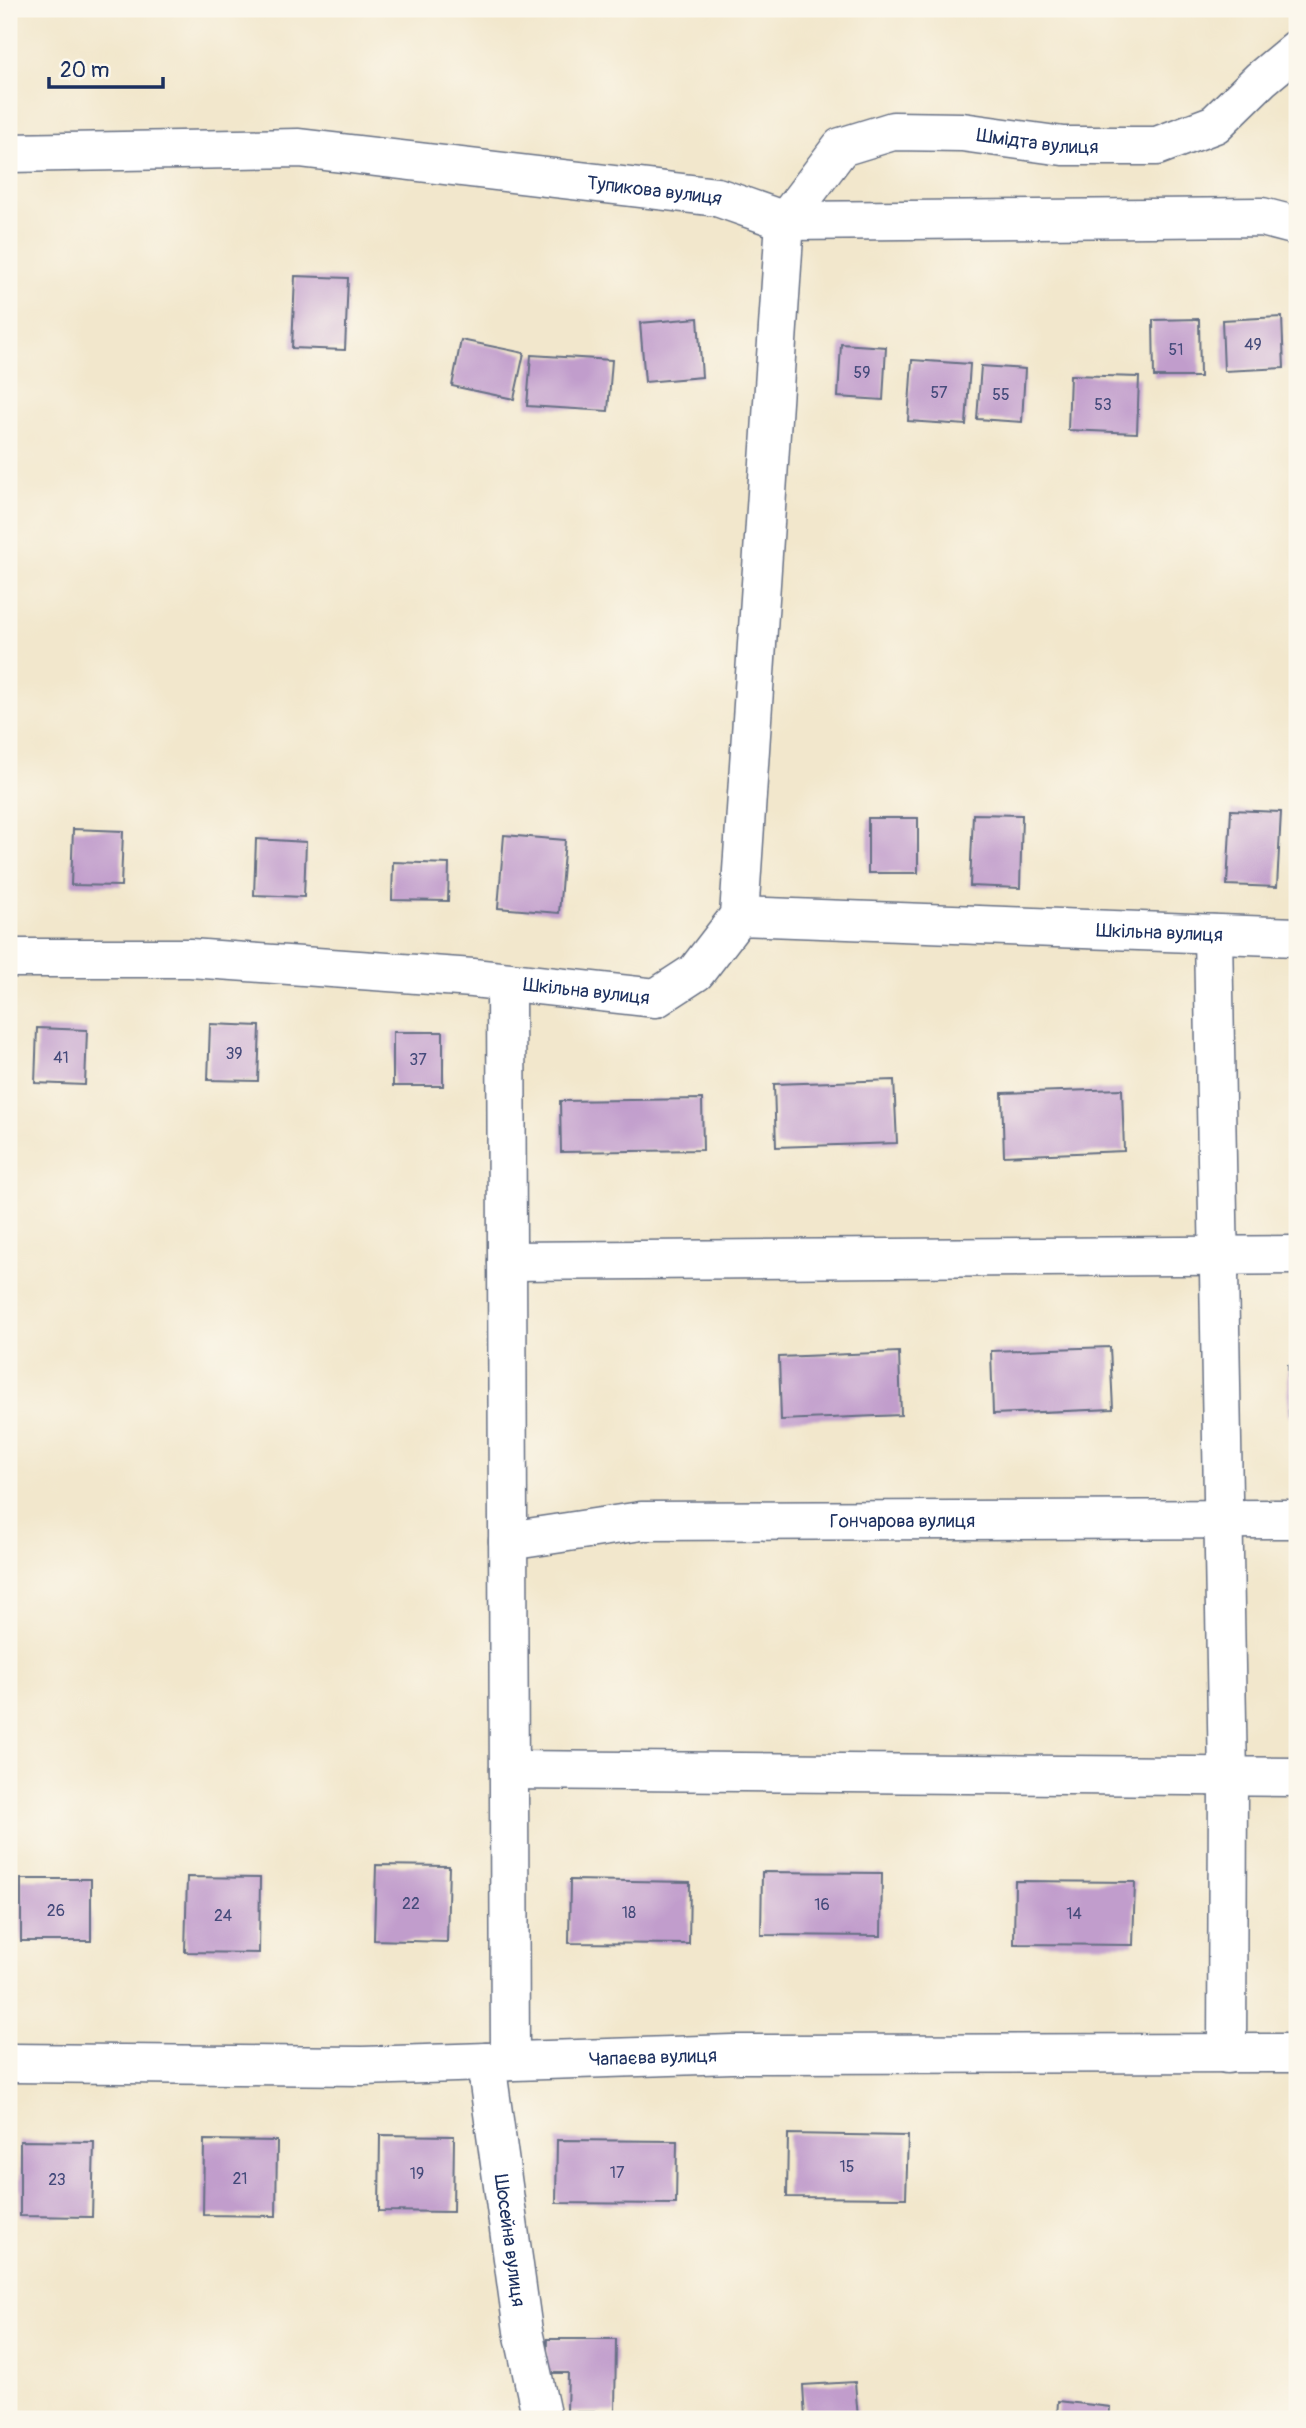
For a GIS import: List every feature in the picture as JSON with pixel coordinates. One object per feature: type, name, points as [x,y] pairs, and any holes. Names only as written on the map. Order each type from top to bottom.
[{"type":"street","name":"Шмідта вулиця","points":[[785,221],[841,147],[893,131],[962,132],[1063,146],[1157,146],[1215,124],[1261,79],[1297,49]]},
{"type":"street","name":"Тупикова вулиця","points":[[9,153],[299,148],[717,197],[785,221],[1262,218],[1297,226]]},
{"type":"street","points":[[739,916],[785,221]]},
{"type":"street","name":"Шкільна вулиця","points":[[9,958],[190,958],[506,982],[656,999],[696,972],[739,916],[1297,937]]},
{"type":"street","points":[[1213,934],[1228,1778],[1227,2054]]},
{"type":"street","name":"Шосейна вулиця","points":[[506,982],[509,1770],[498,2062],[523,2331],[542,2419]]},
{"type":"street","points":[[507,1261],[1297,1255]]},
{"type":"street","name":"Гончарова вулиця","points":[[508,1541],[641,1521],[1297,1519]]},
{"type":"street","points":[[509,1770],[1297,1777]]},
{"type":"street","name":"Чапаєва вулиця","points":[[9,2063],[363,2066],[732,2054],[1297,2053]]},
{"type":"building","points":[[295,276],[348,278],[345,350],[292,348]]},
{"type":"building","points":[[1282,317],[1284,368],[1224,371],[1222,320]]},
{"type":"building","points":[[698,318],[702,377],[645,382],[640,323]]},
{"type":"building","points":[[1199,319],[1200,377],[1154,377],[1153,320]]},
{"type":"building","points":[[461,340],[524,353],[514,399],[452,386]]},
{"type":"building","points":[[841,344],[886,347],[883,400],[838,397]]},
{"type":"building","points":[[531,355],[612,360],[608,411],[527,406]]},
{"type":"building","points":[[912,360],[970,364],[966,425],[908,421]]},
{"type":"building","points":[[981,366],[1025,369],[1022,422],[977,419]]},
{"type":"building","points":[[1070,375],[1139,377],[1137,433],[1068,430]]},
{"type":"building","points":[[1231,810],[1281,812],[1277,887],[1227,885]]},
{"type":"building","points":[[973,814],[1022,815],[1020,888],[970,886]]},
{"type":"building","points":[[868,818],[918,818],[918,873],[868,873]]},
{"type":"building","points":[[73,829],[123,831],[121,886],[71,885]]},
{"type":"building","points":[[504,835],[565,840],[559,913],[498,908]]},
{"type":"building","points":[[256,839],[306,842],[304,897],[254,895]]},
{"type":"building","points":[[393,862],[449,864],[448,901],[392,900]]},
{"type":"building","points":[[210,1024],[260,1026],[258,1081],[208,1080]]},
{"type":"building","points":[[37,1028],[87,1030],[85,1085],[35,1083]]},
{"type":"building","points":[[393,1032],[443,1032],[443,1086],[393,1086]]},
{"type":"building","points":[[894,1080],[897,1143],[776,1147],[774,1084]]},
{"type":"building","points":[[1122,1089],[1124,1151],[1004,1156],[1002,1093]]},
{"type":"building","points":[[702,1099],[703,1150],[561,1152],[560,1101]]},
{"type":"building","points":[[1110,1347],[1113,1409],[993,1414],[991,1351]]},
{"type":"building","points":[[899,1352],[901,1415],[781,1420],[779,1357]]},
{"type":"building","points":[[1288,1365],[1297,1365],[1297,1417],[1289,1417]]},
{"type":"building","points":[[376,1865],[449,1866],[447,1942],[374,1940]]},
{"type":"building","points":[[762,1872],[882,1873],[881,1936],[761,1935]]},
{"type":"building","points":[[187,1877],[260,1878],[259,1953],[185,1952]]},
{"type":"building","points":[[21,1879],[91,1879],[91,1941],[21,1941]]},
{"type":"building","points":[[570,1880],[690,1882],[689,1944],[569,1943]]},
{"type":"building","points":[[1015,1881],[1135,1882],[1133,1945],[1014,1944]]},
{"type":"building","points":[[788,2134],[908,2136],[906,2198],[787,2197]]},
{"type":"building","points":[[380,2135],[454,2136],[453,2212],[379,2211]]},
{"type":"building","points":[[204,2140],[277,2141],[276,2216],[203,2215]]},
{"type":"building","points":[[557,2140],[677,2141],[676,2204],[556,2203]]},
{"type":"building","points":[[20,2141],[94,2142],[92,2217],[20,2216]]},
{"type":"building","points":[[547,2339],[616,2339],[615,2412],[567,2412],[568,2373],[546,2373]]},
{"type":"building","points":[[855,2382],[858,2419],[805,2419],[803,2385]]},
{"type":"building","points":[[1058,2401],[1110,2407],[1109,2419],[1057,2419]]}]
